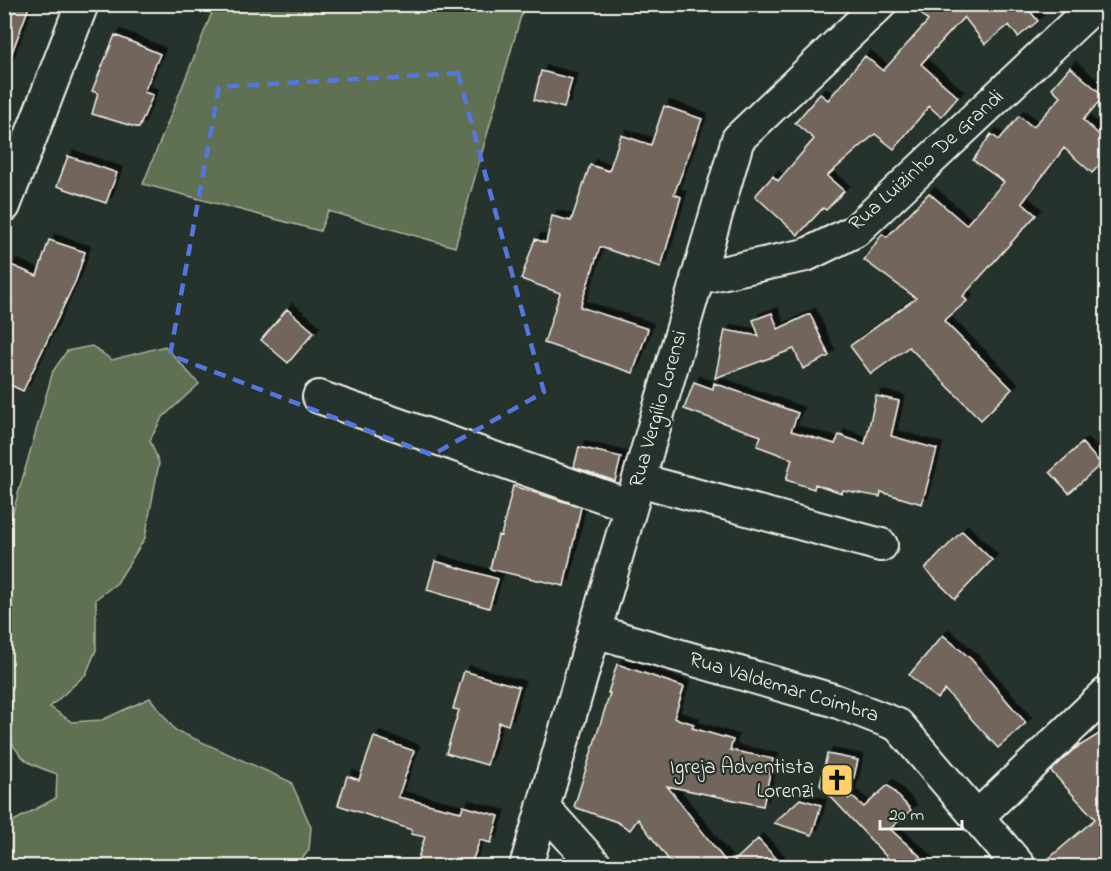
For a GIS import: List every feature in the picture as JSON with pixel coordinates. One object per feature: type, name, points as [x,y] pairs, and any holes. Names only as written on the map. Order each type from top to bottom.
[{"type":"street","points":[[4,206],[82,4]]},
{"type":"street","name":"Rua Vergílio Lorensi","points":[[526,867],[738,140],[880,4]]},
{"type":"street","name":"Rua Luizinho De Grandi","points":[[698,278],[806,255],[855,231],[1096,4]]},
{"type":"street","points":[[319,397],[635,493],[881,545]]},
{"type":"street","name":"Rua Valdemar Coimbra","points":[[594,631],[833,700],[898,725],[1019,867]]},
{"type":"street","points":[[977,817],[1107,694]]},
{"type":"street","points":[[543,807],[596,867]]},
{"type":"highlighted area","points":[[458,73],[544,392],[432,455],[170,355],[219,87]]},
{"type":"green space","points":[[215,5],[524,5],[455,247],[328,211],[320,231],[143,184]]},
{"type":"green space","points":[[92,346],[112,360],[165,346],[199,384],[162,418],[150,440],[159,463],[145,538],[117,583],[96,599],[96,650],[86,674],[50,707],[72,722],[102,720],[150,698],[175,730],[291,782],[311,827],[309,850],[296,866],[5,866],[5,820],[12,822],[56,798],[57,774],[25,760],[5,730],[5,540],[53,371],[67,351]]},
{"type":"building","points":[[4,4],[30,4],[7,66],[4,66]]},
{"type":"building","points":[[912,4],[1036,4],[1029,10],[1038,21],[1018,37],[1009,25],[985,44],[964,17],[921,64],[958,97],[941,117],[929,106],[894,149],[875,134],[827,176],[844,191],[826,210],[823,208],[798,235],[755,196],[773,176],[778,181],[814,139],[795,123],[820,94],[828,100],[865,56],[883,71],[928,21]]},
{"type":"building","points":[[115,35],[160,54],[144,92],[153,95],[139,128],[92,114],[98,93],[92,91]]},
{"type":"building","points":[[1070,67],[1104,96],[1083,120],[1107,142],[1107,157],[1092,173],[1064,148],[1022,203],[1036,215],[963,296],[967,301],[944,321],[1012,389],[981,420],[909,347],[871,374],[850,346],[916,298],[864,260],[882,234],[887,237],[929,193],[966,225],[1004,182],[973,160],[991,134],[999,140],[1019,116],[1033,127],[1061,97],[1052,88]]},
{"type":"building","points":[[541,71],[572,79],[564,108],[534,100]]},
{"type":"building","points":[[664,106],[702,119],[674,194],[681,197],[661,267],[600,247],[580,307],[648,329],[633,373],[544,343],[560,293],[521,279],[535,239],[546,243],[552,216],[571,221],[590,165],[609,171],[621,135],[651,145]]},
{"type":"building","points":[[68,156],[117,173],[106,203],[57,186]]},
{"type":"building","points":[[49,240],[85,252],[76,280],[23,391],[4,382],[4,316],[12,298],[4,294],[4,280],[11,265],[37,276]]},
{"type":"building","points":[[287,309],[314,332],[288,363],[261,340]]},
{"type":"building","points":[[772,313],[778,329],[810,314],[829,356],[803,369],[794,349],[715,378],[725,330],[759,336],[753,320]]},
{"type":"building","points":[[694,382],[713,389],[714,383],[798,413],[791,431],[835,444],[839,435],[865,444],[876,396],[899,401],[891,436],[937,449],[922,504],[881,492],[880,497],[843,490],[842,493],[815,484],[814,489],[786,480],[792,459],[757,446],[761,436],[684,409]]},
{"type":"building","points":[[1082,443],[1101,464],[1069,493],[1050,472]]},
{"type":"building","points":[[579,447],[621,457],[615,481],[574,467]]},
{"type":"building","points":[[513,486],[581,507],[564,586],[490,569]]},
{"type":"building","points":[[962,531],[992,560],[955,599],[925,569]]},
{"type":"building","points":[[435,561],[498,579],[489,608],[427,590]]},
{"type":"building","points":[[943,635],[971,659],[1026,723],[998,748],[945,690],[937,699],[909,675]]},
{"type":"building","points":[[617,664],[684,687],[674,718],[694,724],[692,728],[733,740],[730,750],[773,759],[763,806],[667,786],[729,866],[758,839],[784,867],[674,867],[638,819],[630,830],[617,822],[574,807]]},
{"type":"building","points":[[464,671],[519,687],[508,725],[499,722],[487,765],[446,753],[459,710],[453,709]]},
{"type":"building","points":[[1107,729],[1107,867],[1039,867],[1095,819],[1051,771],[1073,750]]},
{"type":"building","points":[[374,737],[414,751],[398,797],[461,812],[463,806],[499,816],[491,843],[480,840],[470,867],[415,867],[425,837],[411,834],[412,830],[338,805],[347,776],[359,780]]},
{"type":"building","points":[[827,754],[858,760],[849,798],[851,796],[864,807],[888,785],[911,810],[890,829],[932,867],[896,867],[820,785]]},
{"type":"building","points":[[800,799],[821,805],[812,835],[774,823]]},
{"type":"place","name":"Igreja Adventista Lorenzi","points":[[837,780]]}]
